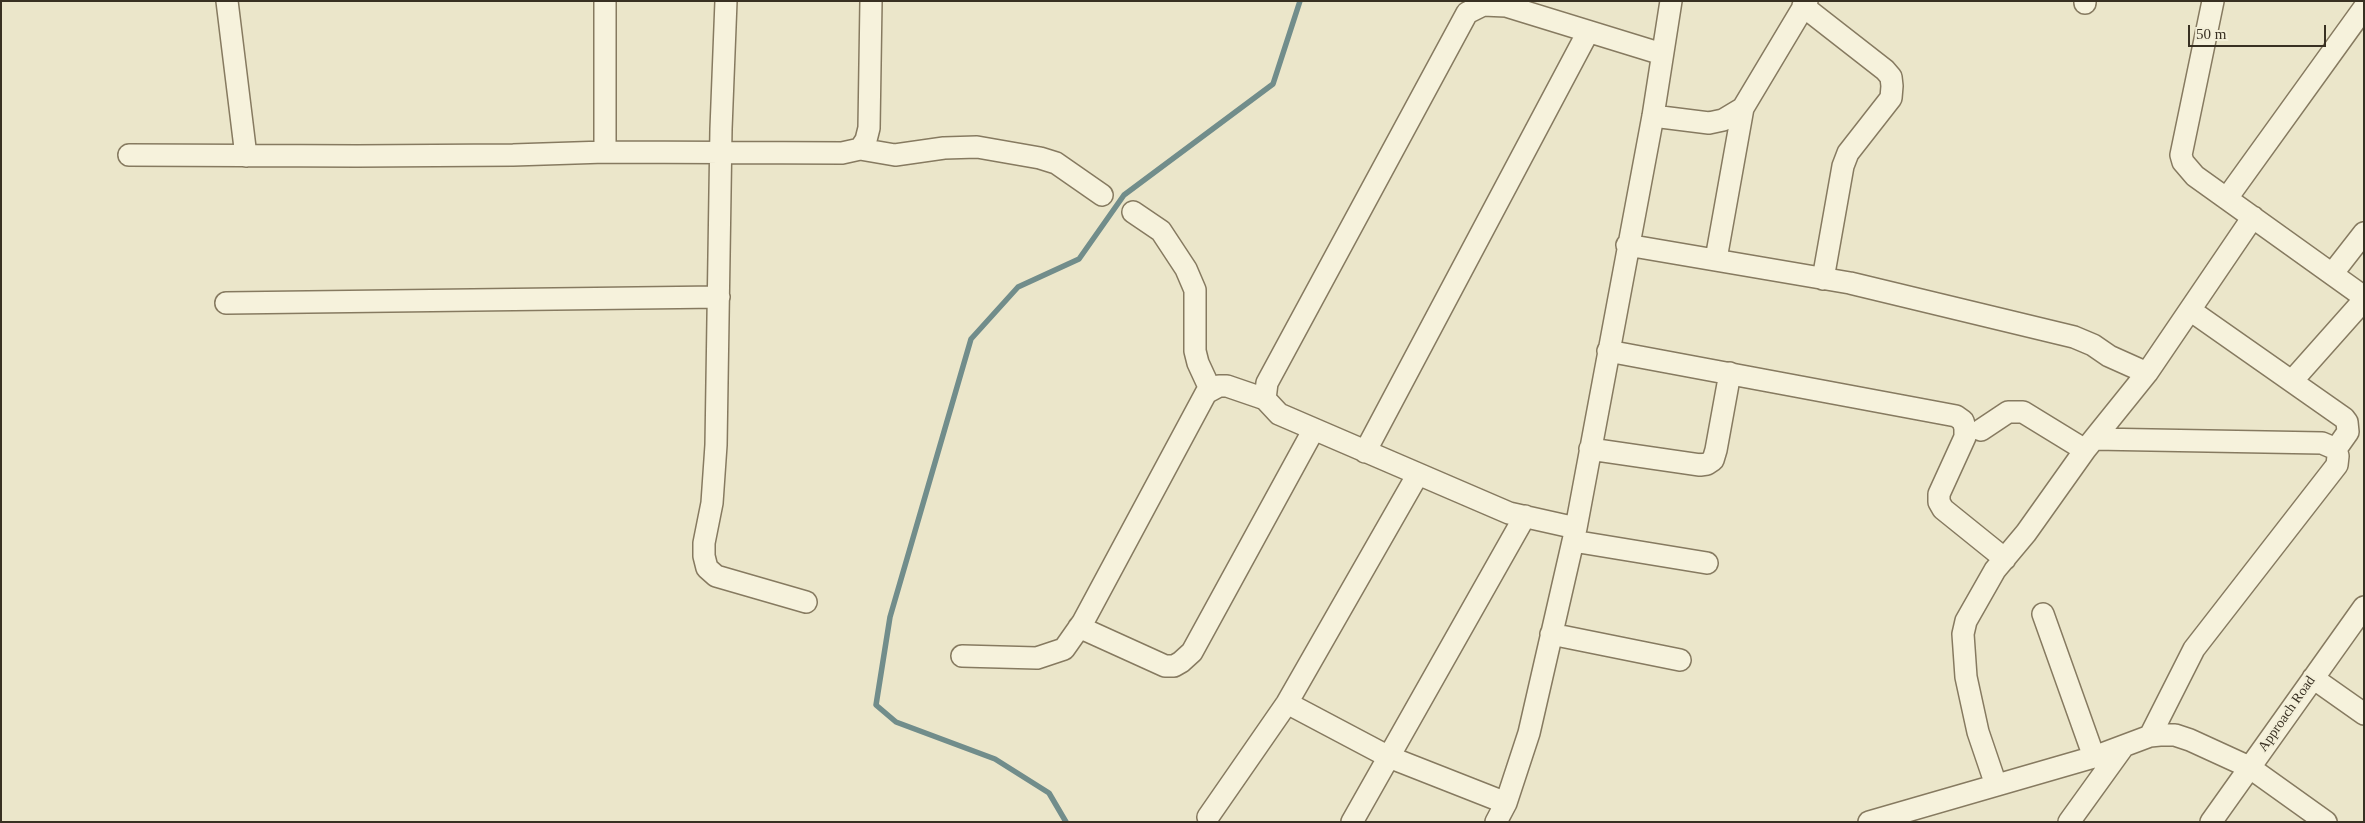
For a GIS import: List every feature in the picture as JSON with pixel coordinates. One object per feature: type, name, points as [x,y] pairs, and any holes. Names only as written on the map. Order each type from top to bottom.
[{"type":"street","points":[[227,1],[246,156]]},
{"type":"street","points":[[605,1],[605,152]]},
{"type":"street","points":[[726,1],[721,152],[716,445],[712,503],[704,543],[704,556],[707,568],[716,576],[806,602]]},
{"type":"street","points":[[860,149],[866,140],[869,128],[871,1]]},
{"type":"street","points":[[1496,822],[1506,803],[1528,733],[1574,534],[1627,244],[1653,116],[1671,1]]},
{"type":"street","points":[[2213,1],[2182,154],[2187,169],[2364,298],[2292,381]]},
{"type":"street","points":[[1716,259],[1743,108],[1805,4],[1885,70],[1891,77],[1892,86],[1891,98],[1848,153],[1843,166],[1823,279]]},
{"type":"street","points":[[1265,399],[1266,383],[1467,13],[1483,5],[1506,6],[1662,54]]},
{"type":"street","points":[[2227,198],[2364,8]]},
{"type":"street","points":[[1364,452],[1588,32]]},
{"type":"street","points":[[1653,116],[1709,123],[1723,120],[1743,108]]},
{"type":"street","points":[[130,155],[494,155],[605,152],[842,153],[860,149],[878,153],[910,154],[944,148],[977,147],[1040,158],[1056,163],[1102,195]]},
{"type":"street","points":[[1133,212],[1161,231],[1186,270],[1195,290],[1196,351],[1198,363],[1210,389]]},
{"type":"street","points":[[1996,784],[1978,732],[1966,677],[1963,634],[1966,621],[1995,570],[2026,533],[2089,444],[2147,373],[2253,217]]},
{"type":"street","points":[[2332,274],[2364,232]]},
{"type":"street","points":[[1627,244],[1850,283],[2074,337],[2093,345],[2109,356],[2147,373]]},
{"type":"street","points":[[226,303],[720,298]]},
{"type":"street","points":[[2150,736],[2194,649],[2337,465],[2336,450],[2348,432],[2347,422],[2190,310]]},
{"type":"street","points":[[1608,351],[1956,416],[1963,421],[1965,437],[1939,494],[1939,502],[1943,509],[2005,559]]},
{"type":"street","points":[[1590,448],[1700,465],[1707,464],[1713,460],[1716,450],[1730,373]]},
{"type":"street","points":[[962,656],[1037,658],[1050,656],[1064,649],[1079,627],[1206,393],[1218,386],[1227,386],[1265,399],[1279,414],[1509,513],[1525,516],[1574,534],[1707,563]]},
{"type":"street","points":[[1981,430],[2008,412],[2023,412],[2089,444],[2322,443],[2336,450]]},
{"type":"street","points":[[1079,627],[1165,666],[1174,666],[1181,662],[1192,652],[1314,429]]},
{"type":"street","points":[[1208,817],[1287,703],[1418,474]]},
{"type":"street","points":[[1352,822],[1525,516]]},
{"type":"street","name":"Approach Road","points":[[2211,822],[2364,607]]},
{"type":"street","points":[[2043,614],[2094,757]]},
{"type":"street","points":[[1551,634],[1680,660]]},
{"type":"street","points":[[2313,678],[2364,714]]},
{"type":"street","points":[[1287,703],[1389,756],[1506,803]]},
{"type":"street","points":[[1869,822],[2094,757],[2150,736],[2175,735],[2249,767],[2326,822]]},
{"type":"street","points":[[2069,822],[2123,746]]},
{"type":"waterway","points":[[1066,822],[1049,793],[995,759],[896,722],[876,705],[890,617],[971,339],[1018,287],[1079,259],[1124,195],[1273,84],[1300,1]]}]
